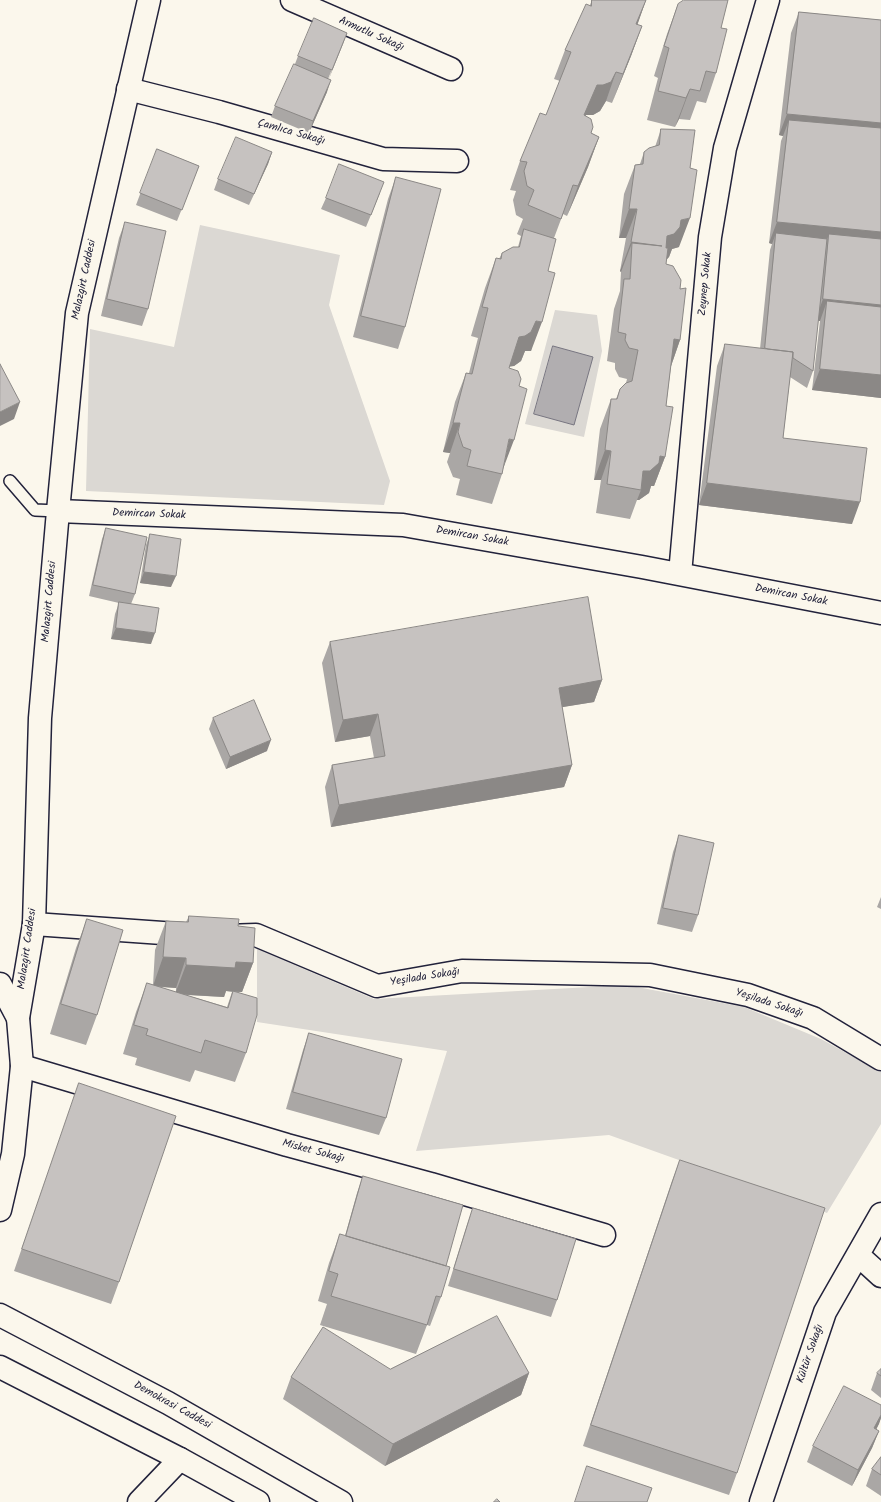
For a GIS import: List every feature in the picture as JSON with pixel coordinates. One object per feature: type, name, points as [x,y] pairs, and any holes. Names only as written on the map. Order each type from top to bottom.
[{"type":"street","name":"Malazgirt Caddesi","points":[[0,1210],[13,1154],[22,1066],[18,1018],[34,924],[40,718],[77,313],[149,0]]},
{"type":"street","name":"Armutlu Sokağı","points":[[292,0],[451,70]]},
{"type":"street","name":"Zeynep Sokak","points":[[680,574],[710,237],[725,148],[768,0]]},
{"type":"street","name":"Çamlıca Sokağı","points":[[128,89],[219,112],[382,159],[457,161]]},
{"type":"street","name":"Demircan Sokak","points":[[58,511],[403,525],[680,574],[881,613]]},
{"type":"street","name":"Yeşilada Sokağı","points":[[34,924],[202,936],[256,935],[377,986],[462,971],[650,975],[748,995],[813,1018],[881,1059]]},
{"type":"street","points":[[0,984],[18,1018]]},
{"type":"street","name":"Misket Sokağı","points":[[22,1066],[280,1143],[431,1184],[604,1235]]},
{"type":"street","name":"Kültür Sokağı","points":[[761,1502],[825,1312],[881,1214]]},
{"type":"street","points":[[858,1256],[881,1276]]},
{"type":"street","name":"Demokrasi Caddesi","points":[[0,1315],[168,1403],[341,1502]]},
{"type":"street","points":[[0,1357],[23,1379]]},
{"type":"street","points":[[0,1367],[180,1459],[258,1502]]},
{"type":"street","points":[[139,1502],[180,1459]]},
{"type":"lane","points":[[10,481],[35,510],[58,511]]},
{"type":"shaded area","points":[[200,225],[340,255],[329,305],[390,481],[384,505],[86,491],[90,329],[174,347]]},
{"type":"shaded area","points":[[555,310],[597,315],[602,351],[584,437],[525,424]]},
{"type":"shaded area","points":[[553,346],[593,357],[574,425],[534,414]]},
{"type":"shaded area","points":[[257,949],[374,999],[626,985],[744,1007],[821,1039],[881,1072],[881,1124],[827,1213],[609,1135],[416,1151],[447,1051],[257,1022]]},
{"type":"building","points":[[592,0],[646,0],[636,24],[642,26],[623,74],[616,72],[611,82],[603,85],[597,85],[584,115],[591,119],[593,127],[591,133],[599,137],[578,186],[573,185],[561,219],[528,205],[534,190],[527,186],[524,171],[527,162],[520,161],[540,113],[546,115],[571,52],[565,50],[586,4],[591,6]]},
{"type":"building","points":[[684,0],[728,0],[721,28],[727,29],[716,73],[706,71],[700,91],[690,89],[686,98],[658,91],[669,48],[664,46],[678,4]]},
{"type":"building","points":[[799,12],[881,20],[881,123],[787,114]]},
{"type":"building","points":[[314,18],[347,33],[332,70],[298,56]]},
{"type":"building","points":[[294,64],[331,80],[313,121],[275,106]]},
{"type":"building","points":[[789,120],[881,128],[881,232],[777,222]]},
{"type":"building","points":[[661,129],[695,130],[690,168],[697,170],[690,218],[681,220],[680,227],[674,234],[667,236],[666,248],[668,248],[666,264],[673,266],[681,280],[680,289],[686,288],[680,340],[674,339],[666,406],[673,407],[665,457],[660,456],[659,463],[650,471],[643,471],[641,490],[607,484],[611,451],[605,450],[611,399],[617,399],[620,389],[626,383],[632,381],[638,350],[629,348],[625,340],[626,334],[618,332],[624,279],[630,279],[632,243],[662,246],[631,242],[637,209],[629,209],[635,165],[643,164],[644,152],[649,148],[659,145]]},
{"type":"building","points":[[236,137],[272,152],[254,194],[218,179]]},
{"type":"building","points":[[157,149],[199,166],[182,210],[140,193]]},
{"type":"building","points":[[339,164],[384,182],[371,215],[326,198]]},
{"type":"building","points":[[396,177],[441,189],[405,327],[361,316]]},
{"type":"building","points":[[125,222],[166,231],[148,309],[107,299]]},
{"type":"building","points":[[524,229],[556,239],[548,271],[555,273],[542,322],[536,321],[531,332],[525,336],[519,337],[509,368],[518,371],[521,379],[519,386],[527,389],[514,440],[509,439],[502,474],[467,466],[471,450],[463,447],[458,432],[460,423],[453,423],[466,373],[472,374],[488,308],[482,307],[496,258],[501,259],[502,253],[513,247],[519,247]]},
{"type":"building","points":[[776,233],[827,239],[813,371],[793,358],[793,352],[765,348]]},
{"type":"building","points":[[829,234],[881,239],[881,305],[823,299]]},
{"type":"building","points":[[827,301],[881,307],[881,375],[820,369]]},
{"type":"building","points":[[725,344],[793,352],[783,438],[867,448],[860,502],[707,483]]},
{"type":"building","points":[[0,364],[20,402],[0,412]]},
{"type":"building","points":[[106,528],[147,537],[135,594],[93,585]]},
{"type":"building","points":[[150,534],[181,539],[176,576],[144,572]]},
{"type":"building","points":[[588,597],[602,680],[559,688],[572,765],[339,805],[332,765],[385,756],[378,714],[343,720],[330,642]]},
{"type":"building","points":[[119,602],[159,608],[155,633],[116,628]]},
{"type":"building","points":[[254,700],[271,740],[230,757],[213,718]]},
{"type":"building","points":[[679,835],[714,843],[698,915],[663,908]]},
{"type":"building","points":[[189,916],[239,919],[238,926],[255,928],[253,963],[236,962],[235,968],[186,965],[186,958],[163,957],[166,921],[188,922]]},
{"type":"building","points":[[87,919],[123,930],[97,1015],[61,1004]]},
{"type":"building","points":[[147,983],[228,1008],[233,991],[257,998],[257,1015],[246,1053],[205,1040],[201,1053],[146,1035],[148,1029],[134,1025]]},
{"type":"building","points":[[309,1033],[402,1059],[386,1118],[293,1092]]},
{"type":"building","points":[[79,1083],[176,1116],[119,1282],[22,1249]]},
{"type":"building","points":[[680,1160],[825,1208],[737,1473],[591,1425]]},
{"type":"building","points":[[363,1176],[463,1205],[446,1266],[346,1236]]},
{"type":"building","points":[[473,1208],[576,1239],[557,1300],[454,1269]]},
{"type":"building","points":[[340,1234],[450,1267],[441,1297],[436,1296],[427,1325],[331,1296],[338,1274],[329,1271]]},
{"type":"building","points":[[497,1316],[529,1373],[393,1444],[291,1377],[323,1327],[390,1369]]},
{"type":"building","points":[[881,1369],[881,1376],[877,1373]]},
{"type":"building","points":[[844,1386],[881,1405],[881,1415],[874,1428],[879,1431],[858,1470],[813,1446]]},
{"type":"building","points":[[881,1457],[881,1475],[872,1469]]},
{"type":"building","points":[[587,1466],[652,1488],[647,1502],[575,1502]]}]
